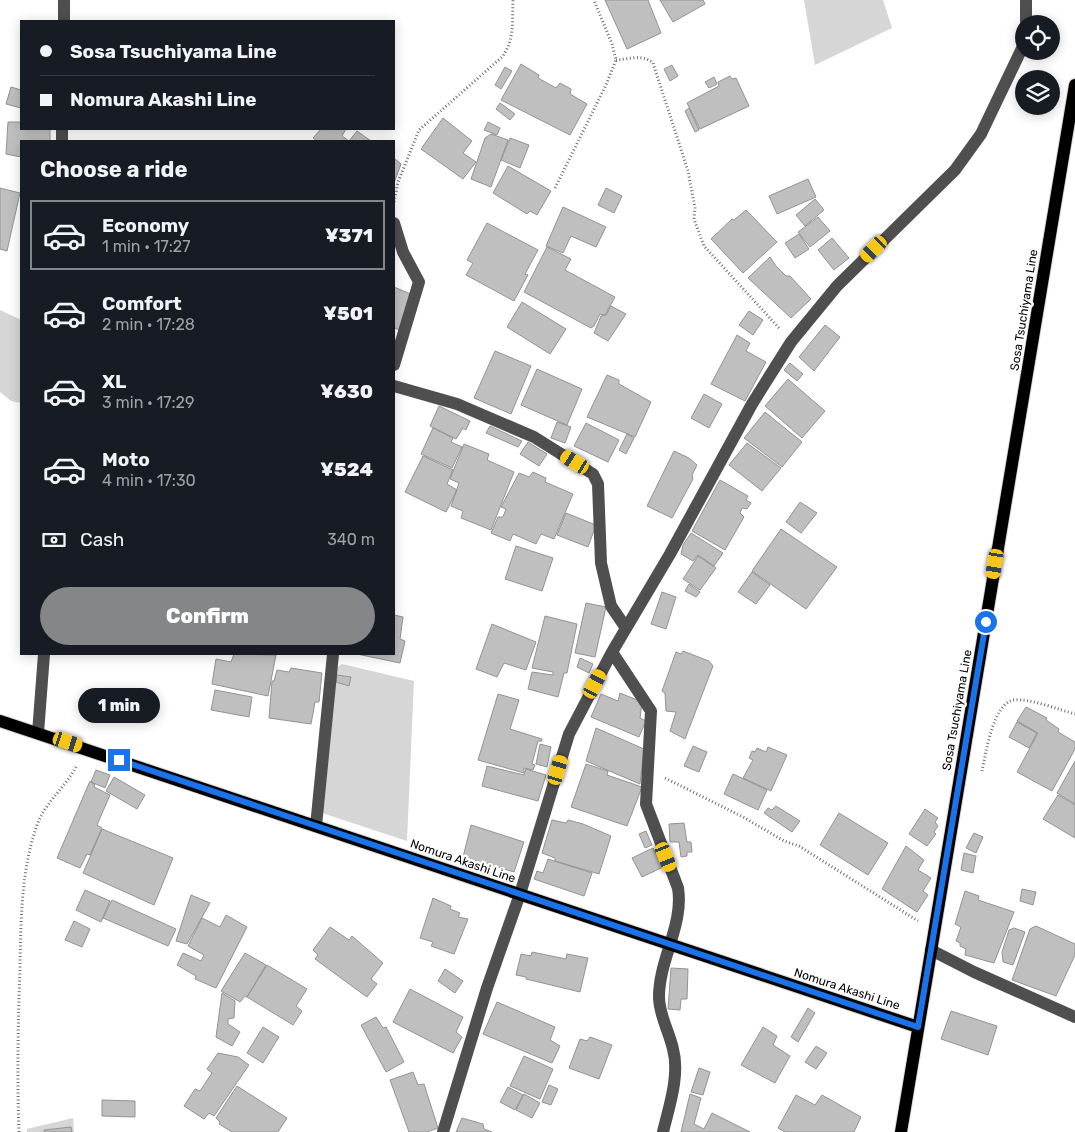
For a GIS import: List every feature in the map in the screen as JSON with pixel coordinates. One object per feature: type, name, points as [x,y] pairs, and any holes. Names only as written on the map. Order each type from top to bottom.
[{"type":"main road","name":"Sosa Tsuchiyama Line","points":[[901,1132],[1075,85]]},
{"type":"main road","name":"Nomura Akashi Line","points":[[0,721],[918,1027]]},
{"type":"street","points":[[64,0],[64,20]]},
{"type":"street","points":[[1026,0],[1026,15]]},
{"type":"street","points":[[443,1132],[487,988],[520,894],[569,734],[612,652],[670,554],[752,404],[791,342],[837,286],[955,170],[981,134],[1016,60]]},
{"type":"street","points":[[395,226],[403,252],[419,282],[395,361]]},
{"type":"street","points":[[395,386],[457,404],[534,437],[593,474],[598,484],[601,563],[611,606],[626,628]]},
{"type":"street","points":[[612,652],[651,711],[646,804],[678,888],[680,902],[663,966],[659,998],[664,1025],[673,1049],[675,1065],[672,1094],[663,1132]]},
{"type":"street","points":[[32,731],[44,655]]},
{"type":"street","points":[[316,826],[334,655]]},
{"type":"street","points":[[930,950],[974,972],[1075,1017]]},
{"type":"path","points":[[395,197],[398,182],[419,130],[502,57],[510,47],[512,37],[512,0]]},
{"type":"path","points":[[555,188],[606,85],[616,60],[612,44],[594,0]]},
{"type":"path","points":[[616,60],[640,58],[648,59],[653,64],[688,171],[695,208],[694,219],[704,246],[791,342]]},
{"type":"path","points":[[981,776],[998,712],[1006,704],[1014,700],[1023,700],[1075,714]]},
{"type":"path","points":[[19,1132],[17,1043],[22,901],[26,871],[38,824],[48,803],[62,789],[77,766],[83,748]]},
{"type":"path","points":[[649,772],[743,817],[784,841],[799,846],[870,892],[934,930]]},
{"type":"shaded area","points":[[804,0],[883,0],[892,28],[815,65]]},
{"type":"shaded area","points":[[0,310],[20,320],[20,403],[11,401],[0,392]]},
{"type":"shaded area","points":[[342,664],[414,681],[407,841],[322,813],[336,668]]},
{"type":"shaded area","points":[[73,1118],[74,1132],[27,1132],[27,1129]]},
{"type":"building","points":[[605,0],[648,0],[661,33],[627,49]]},
{"type":"building","points":[[660,0],[703,0],[705,4],[673,22]]},
{"type":"building","points":[[521,64],[539,75],[538,78],[556,88],[560,83],[571,89],[570,94],[587,104],[570,135],[501,100]]},
{"type":"building","points":[[672,65],[678,76],[670,81],[664,69]]},
{"type":"building","points":[[505,67],[512,71],[501,89],[495,85]]},
{"type":"building","points":[[730,76],[732,79],[736,78],[749,106],[700,129],[687,103],[719,86],[718,82]]},
{"type":"building","points":[[714,77],[717,84],[709,88],[705,82]]},
{"type":"building","points":[[11,87],[20,90],[20,108],[6,104]]},
{"type":"building","points":[[500,103],[515,114],[510,120],[496,109]]},
{"type":"building","points":[[689,108],[699,130],[695,132],[685,111]]},
{"type":"building","points":[[443,118],[472,141],[463,153],[476,162],[463,179],[421,149]]},
{"type":"building","points":[[8,122],[20,122],[20,130],[50,130],[50,140],[20,140],[20,157],[6,154]]},
{"type":"building","points":[[488,122],[500,128],[497,135],[484,130]]},
{"type":"building","points":[[320,130],[345,130],[342,136],[348,140],[316,140],[313,138]]},
{"type":"building","points":[[357,131],[370,140],[350,140]]},
{"type":"building","points":[[491,134],[508,140],[491,187],[471,179],[485,138]]},
{"type":"building","points":[[510,138],[529,145],[520,168],[501,160]]},
{"type":"building","points":[[395,159],[401,164],[395,180]]},
{"type":"building","points":[[508,166],[551,191],[537,215],[530,211],[527,214],[493,193]]},
{"type":"building","points":[[808,179],[816,197],[777,214],[769,196]]},
{"type":"building","points":[[0,188],[20,193],[7,251],[0,249]]},
{"type":"building","points":[[606,188],[622,196],[614,213],[598,205]]},
{"type":"building","points":[[815,199],[824,210],[805,226],[796,215]]},
{"type":"building","points":[[563,207],[606,227],[596,247],[571,236],[563,253],[546,246]]},
{"type":"building","points":[[746,210],[777,242],[743,273],[711,239],[732,219],[734,220]]},
{"type":"building","points":[[818,217],[830,231],[810,247],[798,232]]},
{"type":"building","points":[[487,223],[538,250],[525,274],[528,275],[514,301],[466,275],[473,263],[467,260]]},
{"type":"building","points":[[799,234],[809,249],[795,258],[785,243]]},
{"type":"building","points":[[832,238],[849,258],[834,270],[818,250]]},
{"type":"building","points":[[547,247],[571,259],[565,270],[615,297],[605,315],[600,314],[591,328],[524,292]]},
{"type":"building","points":[[770,257],[776,266],[786,276],[790,276],[811,299],[791,318],[748,278]]},
{"type":"building","points":[[395,287],[413,295],[400,330],[395,328]]},
{"type":"building","points":[[522,302],[566,329],[550,354],[507,327]]},
{"type":"building","points":[[611,306],[626,314],[608,341],[594,333],[601,316],[606,315]]},
{"type":"building","points":[[749,311],[763,320],[753,335],[739,325]]},
{"type":"building","points":[[825,325],[840,337],[814,371],[799,357]]},
{"type":"building","points":[[737,335],[750,343],[746,351],[766,362],[745,401],[711,384]]},
{"type":"building","points":[[495,351],[531,366],[511,414],[474,398]]},
{"type":"building","points":[[790,363],[803,374],[797,381],[784,370]]},
{"type":"building","points":[[537,369],[582,389],[567,425],[521,405]]},
{"type":"building","points":[[607,375],[619,380],[619,384],[651,402],[635,437],[587,417]]},
{"type":"building","points":[[788,379],[825,411],[802,438],[765,406]]},
{"type":"building","points":[[704,394],[722,404],[709,428],[691,418]]},
{"type":"building","points":[[439,406],[470,421],[466,430],[463,428],[456,439],[430,426]]},
{"type":"building","points":[[765,412],[802,442],[782,467],[744,438]]},
{"type":"building","points":[[557,422],[571,427],[565,443],[551,438]]},
{"type":"building","points":[[586,423],[619,440],[608,462],[574,446]]},
{"type":"building","points":[[490,426],[522,441],[518,447],[486,433]]},
{"type":"building","points":[[433,428],[453,438],[451,442],[462,447],[452,468],[421,454]]},
{"type":"building","points":[[627,434],[634,438],[626,454],[619,450]]},
{"type":"building","points":[[528,442],[547,454],[539,466],[520,454]]},
{"type":"building","points":[[747,443],[781,468],[762,491],[729,465]]},
{"type":"building","points":[[464,444],[489,454],[487,460],[514,472],[491,530],[461,518],[463,511],[451,506],[459,483],[450,479]]},
{"type":"building","points":[[674,451],[689,458],[697,465],[692,475],[693,479],[672,518],[647,506]]},
{"type":"building","points":[[423,456],[453,470],[447,484],[457,490],[446,512],[405,492]]},
{"type":"building","points":[[533,472],[546,478],[545,482],[573,494],[554,539],[541,534],[536,544],[513,534],[510,541],[491,533],[498,517],[503,517],[506,509],[501,507],[519,473],[529,477]]},
{"type":"building","points":[[720,480],[748,496],[746,500],[751,503],[747,509],[742,508],[740,513],[744,517],[725,550],[692,531]]},
{"type":"building","points":[[800,502],[817,513],[801,533],[786,522]]},
{"type":"building","points":[[566,513],[596,525],[588,547],[557,535]]},
{"type":"building","points":[[781,529],[837,567],[806,609],[752,571]]},
{"type":"building","points":[[691,533],[723,553],[714,566],[698,555],[693,561],[681,554],[683,545]]},
{"type":"building","points":[[516,546],[553,558],[542,591],[505,579]]},
{"type":"building","points":[[698,556],[716,568],[700,590],[683,579]]},
{"type":"building","points":[[752,572],[770,585],[756,604],[738,592]]},
{"type":"building","points":[[689,584],[700,592],[696,597],[685,591]]},
{"type":"building","points":[[662,592],[676,597],[666,629],[651,624]]},
{"type":"building","points":[[586,603],[606,607],[595,657],[575,653]]},
{"type":"building","points":[[395,615],[403,617],[400,639],[405,641],[400,663],[362,655],[395,655]]},
{"type":"building","points":[[545,616],[577,624],[567,673],[564,673],[558,697],[528,689],[532,672],[553,675],[553,672],[532,668]]},
{"type":"building","points":[[492,624],[536,642],[526,670],[504,663],[497,677],[476,669]]},
{"type":"building","points":[[683,651],[709,661],[713,666],[685,739],[670,731],[676,712],[666,711],[665,693],[662,691],[676,652],[681,654]]},
{"type":"building","points":[[234,655],[276,655],[268,696],[212,684],[216,659],[231,662]]},
{"type":"building","points":[[580,658],[593,664],[589,673],[577,667]]},
{"type":"building","points":[[291,668],[322,673],[319,702],[315,702],[311,724],[269,718],[272,681],[274,681],[277,670],[289,672]]},
{"type":"building","points":[[337,675],[351,677],[349,686],[336,682]]},
{"type":"building","points":[[215,690],[252,697],[249,717],[211,710]]},
{"type":"building","points":[[620,693],[642,702],[640,718],[646,721],[639,737],[591,717],[601,694],[618,701]]},
{"type":"building","points":[[498,694],[519,700],[510,729],[542,739],[542,741],[538,741],[532,764],[535,765],[533,770],[524,768],[524,773],[478,760]]},
{"type":"building","points":[[1026,707],[1047,718],[1046,720],[1059,729],[1058,732],[1075,742],[1075,749],[1052,791],[1017,772],[1038,733],[1017,721]]},
{"type":"building","points":[[1017,722],[1037,733],[1029,748],[1009,737]]},
{"type":"building","points":[[596,728],[644,749],[640,784],[586,761]]},
{"type":"building","points":[[540,744],[551,747],[547,767],[536,764]]},
{"type":"building","points":[[693,746],[707,752],[699,772],[684,766]]},
{"type":"building","points":[[768,747],[787,755],[771,791],[743,778],[753,760],[749,758],[752,751],[755,752],[757,748],[766,752]]},
{"type":"building","points":[[1075,761],[1075,804],[1057,793]]},
{"type":"building","points":[[586,764],[608,771],[607,775],[642,787],[627,826],[571,807]]},
{"type":"building","points":[[487,766],[524,775],[526,769],[546,775],[538,801],[482,786]]},
{"type":"building","points":[[96,770],[110,775],[105,788],[91,782]]},
{"type":"building","points":[[733,774],[767,790],[758,810],[724,794]]},
{"type":"building","points":[[114,777],[145,795],[137,809],[106,791]]},
{"type":"building","points":[[90,781],[95,785],[94,787],[110,795],[97,825],[102,828],[90,855],[87,854],[80,868],[57,858]]},
{"type":"building","points":[[1058,795],[1075,805],[1075,838],[1043,819]]},
{"type":"building","points":[[776,806],[800,821],[792,832],[764,813],[768,808],[772,810]]},
{"type":"building","points":[[925,809],[938,818],[935,822],[938,826],[934,832],[936,834],[927,846],[909,834]]},
{"type":"building","points":[[839,813],[888,843],[868,875],[820,845]]},
{"type":"building","points":[[552,820],[566,823],[568,820],[583,824],[611,836],[599,874],[555,861],[555,858],[542,853]]},
{"type":"building","points":[[684,823],[687,842],[691,842],[692,852],[687,852],[687,856],[681,857],[679,842],[670,842],[669,824]]},
{"type":"building","points":[[471,825],[524,842],[514,872],[463,857]]},
{"type":"building","points":[[102,829],[173,858],[154,905],[83,873]]},
{"type":"building","points":[[646,831],[652,845],[645,848],[639,834]]},
{"type":"building","points":[[974,833],[983,837],[976,853],[966,848]]},
{"type":"building","points":[[906,846],[924,860],[918,870],[931,878],[923,891],[928,895],[917,912],[882,889]]},
{"type":"building","points":[[653,848],[663,867],[642,877],[632,858]]},
{"type":"building","points":[[964,853],[976,856],[973,873],[961,870]]},
{"type":"building","points":[[548,859],[592,873],[584,896],[534,879],[537,871],[543,873]]},
{"type":"building","points":[[1022,889],[1036,892],[1033,905],[1020,901]]},
{"type":"building","points":[[85,890],[110,901],[101,922],[76,910]]},
{"type":"building","points":[[965,891],[979,896],[978,900],[1014,912],[994,963],[965,955],[966,949],[956,941],[961,927],[955,924]]},
{"type":"building","points":[[191,895],[210,903],[187,944],[176,941]]},
{"type":"building","points":[[433,898],[451,906],[450,909],[460,913],[458,917],[468,919],[454,954],[431,946],[433,942],[420,938]]},
{"type":"building","points":[[112,900],[176,929],[168,946],[103,918]]},
{"type":"building","points":[[226,915],[247,927],[216,988],[195,979],[196,976],[177,965],[183,953],[201,961],[204,955],[188,946],[202,918],[220,927]]},
{"type":"building","points":[[74,921],[90,929],[82,947],[65,940]]},
{"type":"building","points":[[1036,926],[1075,944],[1075,955],[1056,996],[1012,980],[1030,929]]},
{"type":"building","points":[[330,927],[349,940],[352,936],[383,963],[371,979],[377,984],[367,997],[315,959],[318,955],[313,950]]},
{"type":"building","points":[[1014,928],[1025,932],[1013,965],[1003,962],[1002,952],[1009,930]]},
{"type":"building","points":[[532,952],[566,959],[567,954],[588,958],[580,992],[516,975],[521,954],[531,956]]},
{"type":"building","points":[[245,953],[266,965],[247,997],[245,996],[240,1002],[221,991]]},
{"type":"building","points":[[267,965],[307,989],[296,1006],[302,1011],[293,1025],[247,997]]},
{"type":"building","points":[[671,968],[688,969],[687,999],[681,999],[680,1010],[668,1009]]},
{"type":"building","points":[[445,969],[463,981],[455,993],[438,981]]},
{"type":"building","points":[[410,989],[463,1017],[456,1032],[462,1037],[453,1053],[393,1022]]},
{"type":"building","points":[[222,993],[235,1001],[234,1018],[228,1019],[228,1024],[240,1032],[232,1046],[216,1037]]},
{"type":"building","points":[[497,1002],[555,1027],[550,1040],[560,1046],[552,1063],[483,1034]]},
{"type":"building","points":[[808,1008],[815,1013],[798,1042],[791,1037]]},
{"type":"building","points":[[951,1011],[997,1026],[988,1055],[941,1039]]},
{"type":"building","points":[[376,1017],[383,1028],[386,1027],[404,1062],[386,1072],[361,1025]]},
{"type":"building","points":[[263,1027],[279,1037],[263,1063],[247,1053]]},
{"type":"building","points":[[763,1027],[777,1036],[773,1045],[790,1056],[775,1083],[741,1065]]},
{"type":"building","points":[[590,1037],[612,1045],[599,1079],[569,1068],[580,1039],[587,1041]]},
{"type":"building","points":[[816,1046],[827,1053],[816,1069],[805,1062]]},
{"type":"building","points":[[218,1053],[238,1057],[249,1065],[214,1116],[209,1113],[204,1119],[184,1106],[195,1089],[200,1091],[212,1073],[207,1069]]},
{"type":"building","points":[[524,1056],[553,1069],[540,1099],[510,1086]]},
{"type":"building","points":[[699,1068],[710,1072],[703,1095],[691,1092]]},
{"type":"building","points":[[413,1072],[418,1085],[424,1084],[438,1128],[427,1132],[409,1132],[390,1080]]},
{"type":"building","points":[[549,1085],[558,1089],[551,1105],[542,1102]]},
{"type":"building","points":[[237,1086],[287,1118],[278,1132],[232,1132],[219,1124],[220,1122],[216,1118]]},
{"type":"building","points":[[508,1087],[523,1095],[515,1110],[500,1102]]},
{"type":"building","points":[[524,1094],[540,1103],[532,1118],[516,1110]]},
{"type":"building","points":[[690,1094],[701,1098],[694,1124],[704,1129],[712,1113],[750,1132],[681,1132]]},
{"type":"building","points":[[796,1095],[815,1105],[822,1095],[861,1117],[854,1132],[785,1132],[778,1128]]},
{"type":"building","points":[[102,1100],[135,1101],[135,1117],[102,1116]]},
{"type":"building","points":[[462,1118],[483,1124],[484,1129],[492,1132],[456,1132]]},
{"type":"building","points":[[71,1127],[72,1132],[44,1132],[44,1130]]},
{"type":"route","points":[[119,760],[918,1027],[986,622]]}]
